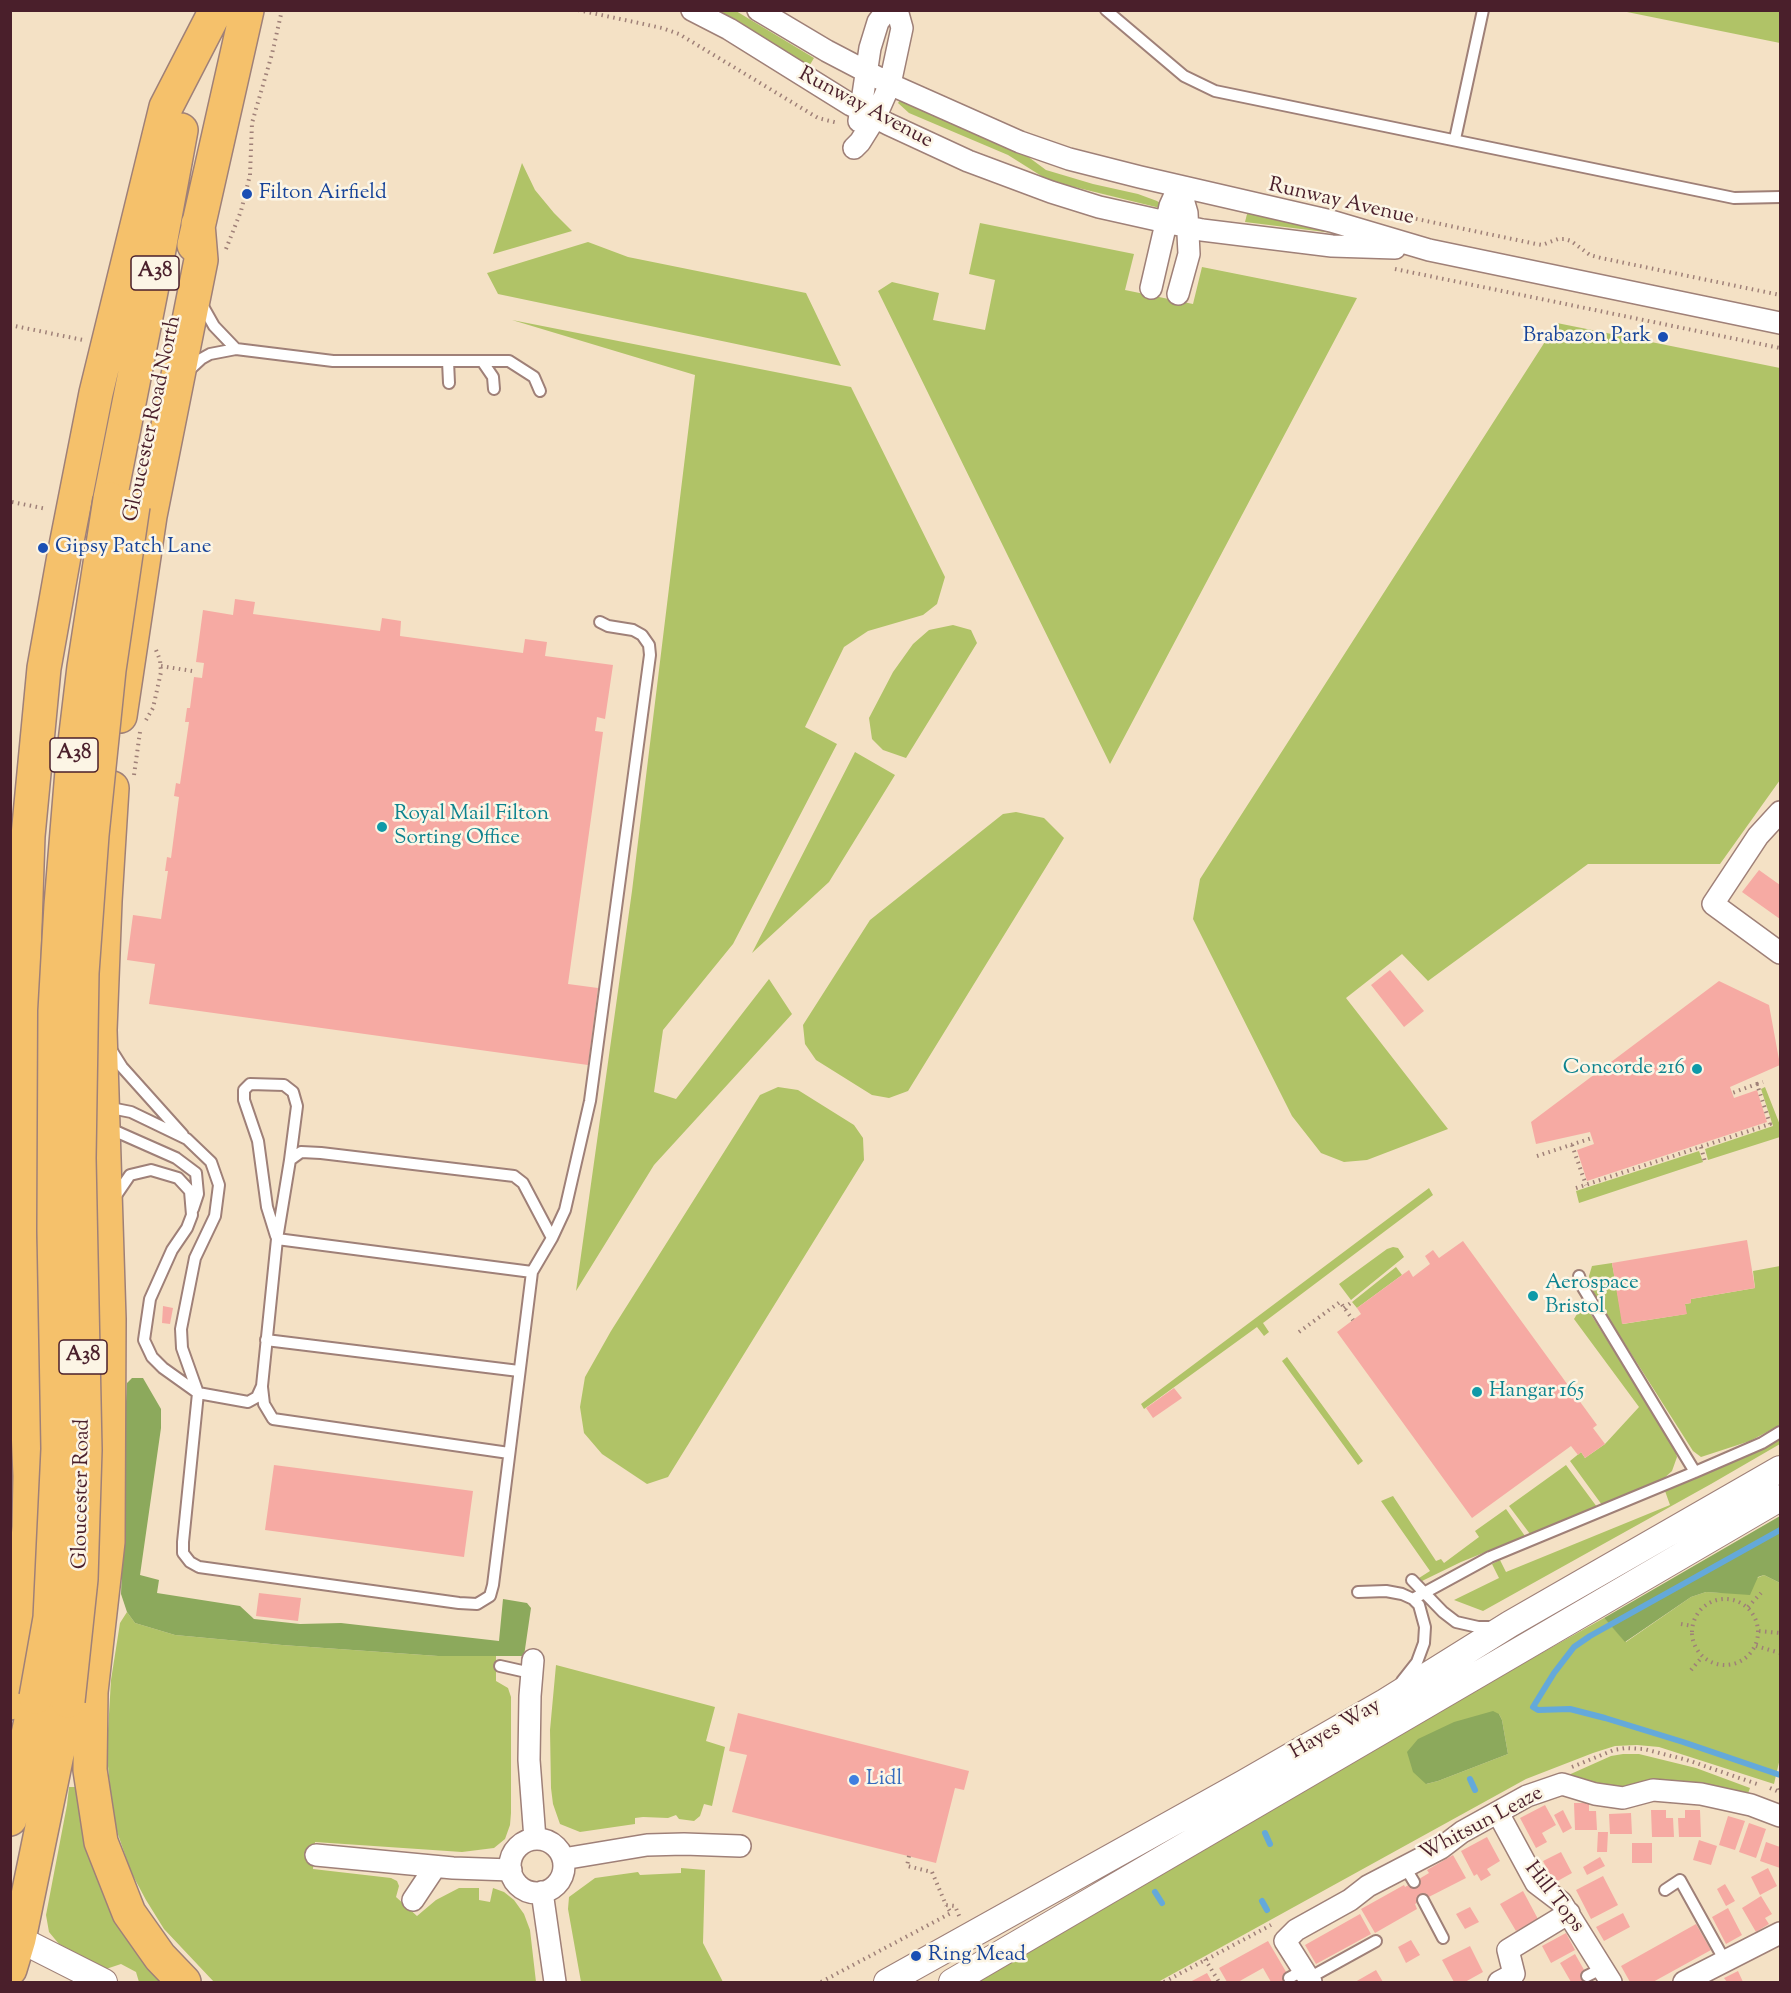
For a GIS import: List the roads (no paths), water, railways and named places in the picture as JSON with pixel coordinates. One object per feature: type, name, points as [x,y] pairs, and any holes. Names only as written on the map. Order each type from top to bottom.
[{"type":"main road","name":"Gloucester Road North","points":[[84,1014],[73,759],[84,667],[121,503],[198,224],[247,10]]},
{"type":"main road","points":[[241,42],[262,10]]},
{"type":"main road","name":"Gloucester Road North","points":[[121,503],[155,271],[203,19]]},
{"type":"main road","points":[[23,1700],[19,1648],[28,1537],[30,1476],[22,1427],[18,1363],[24,956],[28,836],[44,668],[107,343],[166,107],[203,19]]},
{"type":"main road","points":[[105,1216],[103,1129],[84,1014],[110,821],[122,697],[150,516],[201,260],[198,224]]},
{"type":"main road","points":[[25,996],[40,1024],[48,1030],[65,1034],[75,1034],[86,1030],[92,1021],[84,1014]]},
{"type":"main road","name":"Gloucester Road","points":[[10,1819],[23,1700],[50,1618],[58,1449],[54,1230],[84,1014]]},
{"type":"main road","name":"Gloucester Road","points":[[13,1950],[68,1701],[81,1579],[85,1450],[79,1158],[84,1014]]},
{"type":"main road","points":[[22,1195],[40,1148],[55,1130],[69,1128],[88,1134],[97,1143],[103,1129]]},
{"type":"main road","name":"A38","points":[[105,1216],[109,1319],[108,1542],[91,1692],[90,1770],[101,1842],[129,1913],[160,1957],[184,1983]]},
{"type":"street","name":"Runway Avenue","points":[[758,10],[890,84],[1020,142],[1069,159],[1331,221],[1429,250],[1780,322]]},
{"type":"street","points":[[868,114],[865,72],[878,22],[887,10]]},
{"type":"street","points":[[868,114],[890,84],[902,28],[897,10]]},
{"type":"street","name":"Runway Avenue","points":[[691,12],[729,29],[868,114],[942,150],[1009,178],[1089,204],[1189,227],[1332,246],[1429,250]]},
{"type":"street","points":[[1151,288],[1170,206],[1179,186]]},
{"type":"street","points":[[1178,294],[1189,254],[1187,213],[1179,186]]},
{"type":"street","points":[[1780,812],[1758,836],[1713,904],[1780,953]]},
{"type":"street","name":"Hayes Way","points":[[886,1983],[1385,1702],[1510,1624],[1780,1469]]},
{"type":"street","name":"Hayes Way","points":[[952,1983],[1780,1498]]},
{"type":"street","points":[[532,1667],[528,1760],[535,1839]]},
{"type":"street","name":"Whitsun Leaze","points":[[1303,1977],[1285,1941],[1296,1930],[1368,1887],[1410,1874],[1462,1832],[1527,1796],[1562,1784],[1595,1794],[1623,1798],[1653,1790],[1701,1794],[1751,1805],[1780,1816]]},
{"type":"street","name":"Hill Tops","points":[[1498,1813],[1536,1882],[1562,1902],[1569,1913],[1601,1976]]},
{"type":"street","points":[[535,1839],[547,1841],[557,1848],[563,1859],[564,1867],[557,1884],[542,1892],[531,1892],[522,1888],[514,1880],[511,1870],[514,1853],[526,1841],[535,1839]]},
{"type":"street","points":[[563,1859],[647,1845],[740,1846]]},
{"type":"street","points":[[316,1855],[435,1867],[511,1870]]},
{"type":"street","points":[[413,1900],[435,1867]]},
{"type":"street","points":[[542,1892],[555,1983]]},
{"type":"street","points":[[1498,1983],[1514,1974],[1508,1950],[1569,1913]]},
{"type":"street","points":[[1684,1983],[1716,1971],[1780,1933]]},
{"type":"street","points":[[13,1950],[104,1983]]},
{"type":"lane","points":[[1106,10],[1184,76],[1215,91],[1734,198],[1780,197]]},
{"type":"lane","points":[[1455,139],[1483,10]]},
{"type":"lane","points":[[195,289],[214,326],[236,348]]},
{"type":"lane","points":[[177,381],[201,358],[236,348],[333,361],[509,361],[534,376],[540,391]]},
{"type":"lane","points":[[482,361],[493,377],[494,389]]},
{"type":"lane","points":[[448,362],[449,383]]},
{"type":"lane","points":[[84,1014],[122,1067],[211,1162],[219,1185],[215,1215],[195,1258],[187,1288],[181,1329],[182,1348],[198,1393],[183,1552],[190,1562],[199,1567],[459,1604],[477,1604],[490,1596],[494,1586],[532,1272],[565,1210],[590,1101],[650,656],[649,645],[642,634],[600,622]]},
{"type":"lane","points":[[276,1239],[267,1207],[258,1141],[244,1100],[244,1090],[250,1084],[284,1085],[293,1092],[297,1106],[276,1239],[262,1386],[264,1404],[273,1419],[509,1453]]},
{"type":"lane","points":[[103,1129],[131,1112],[187,1139]]},
{"type":"lane","points":[[103,1129],[177,1158],[196,1173],[198,1194],[192,1215],[187,1228],[172,1250],[150,1299],[144,1340],[152,1357],[163,1368],[198,1393],[248,1402],[256,1397],[262,1386]]},
{"type":"lane","points":[[290,1160],[301,1152],[321,1153],[514,1176],[523,1183],[552,1238]]},
{"type":"lane","points":[[105,1216],[130,1175],[152,1170],[178,1178],[190,1191],[192,1215]]},
{"type":"lane","points":[[276,1239],[532,1272]]},
{"type":"lane","points":[[1579,1276],[1582,1286],[1695,1472]]},
{"type":"lane","points":[[266,1340],[519,1371]]},
{"type":"lane","points":[[1413,1599],[1490,1557],[1695,1472],[1762,1443],[1780,1432]]},
{"type":"lane","points":[[1412,1580],[1456,1622],[1478,1628],[1510,1624]]},
{"type":"lane","points":[[1358,1592],[1386,1591],[1402,1594],[1419,1605],[1424,1617],[1426,1633],[1423,1647],[1410,1671],[1385,1702]]},
{"type":"lane","points":[[500,1666],[532,1667]]},
{"type":"lane","points":[[1665,1890],[1680,1880],[1716,1971]]},
{"type":"lane","points":[[1423,1900],[1443,1938]]},
{"type":"lane","points":[[1303,1977],[1376,1941]]},
{"type":"waterway","points":[[1780,1530],[1574,1647],[1554,1673],[1533,1707],[1538,1710],[1570,1709],[1605,1718],[1780,1775]]},
{"type":"waterway","points":[[1470,1779],[1475,1790]]},
{"type":"waterway","points":[[1265,1833],[1270,1844]]},
{"type":"waterway","points":[[1155,1892],[1162,1903]]},
{"type":"waterway","points":[[1262,1901],[1267,1910]]},
{"type":"place","name":"Filton Airfield","points":[[247,194]]},
{"type":"place","name":"Brabazon Park","points":[[1663,337]]},
{"type":"place","name":"Gipsy Patch Lane","points":[[43,548]]},
{"type":"place","name":"Royal Mail Filton Sorting Office","points":[[382,827]]},
{"type":"place","name":"Concorde 216","points":[[1697,1069]]},
{"type":"place","name":"Aerospace Bristol","points":[[1533,1296]]},
{"type":"place","name":"Hangar 165","points":[[1477,1392]]},
{"type":"place","name":"Lidl","points":[[854,1780]]},
{"type":"place","name":"Ring Mead","points":[[916,1956]]}]
